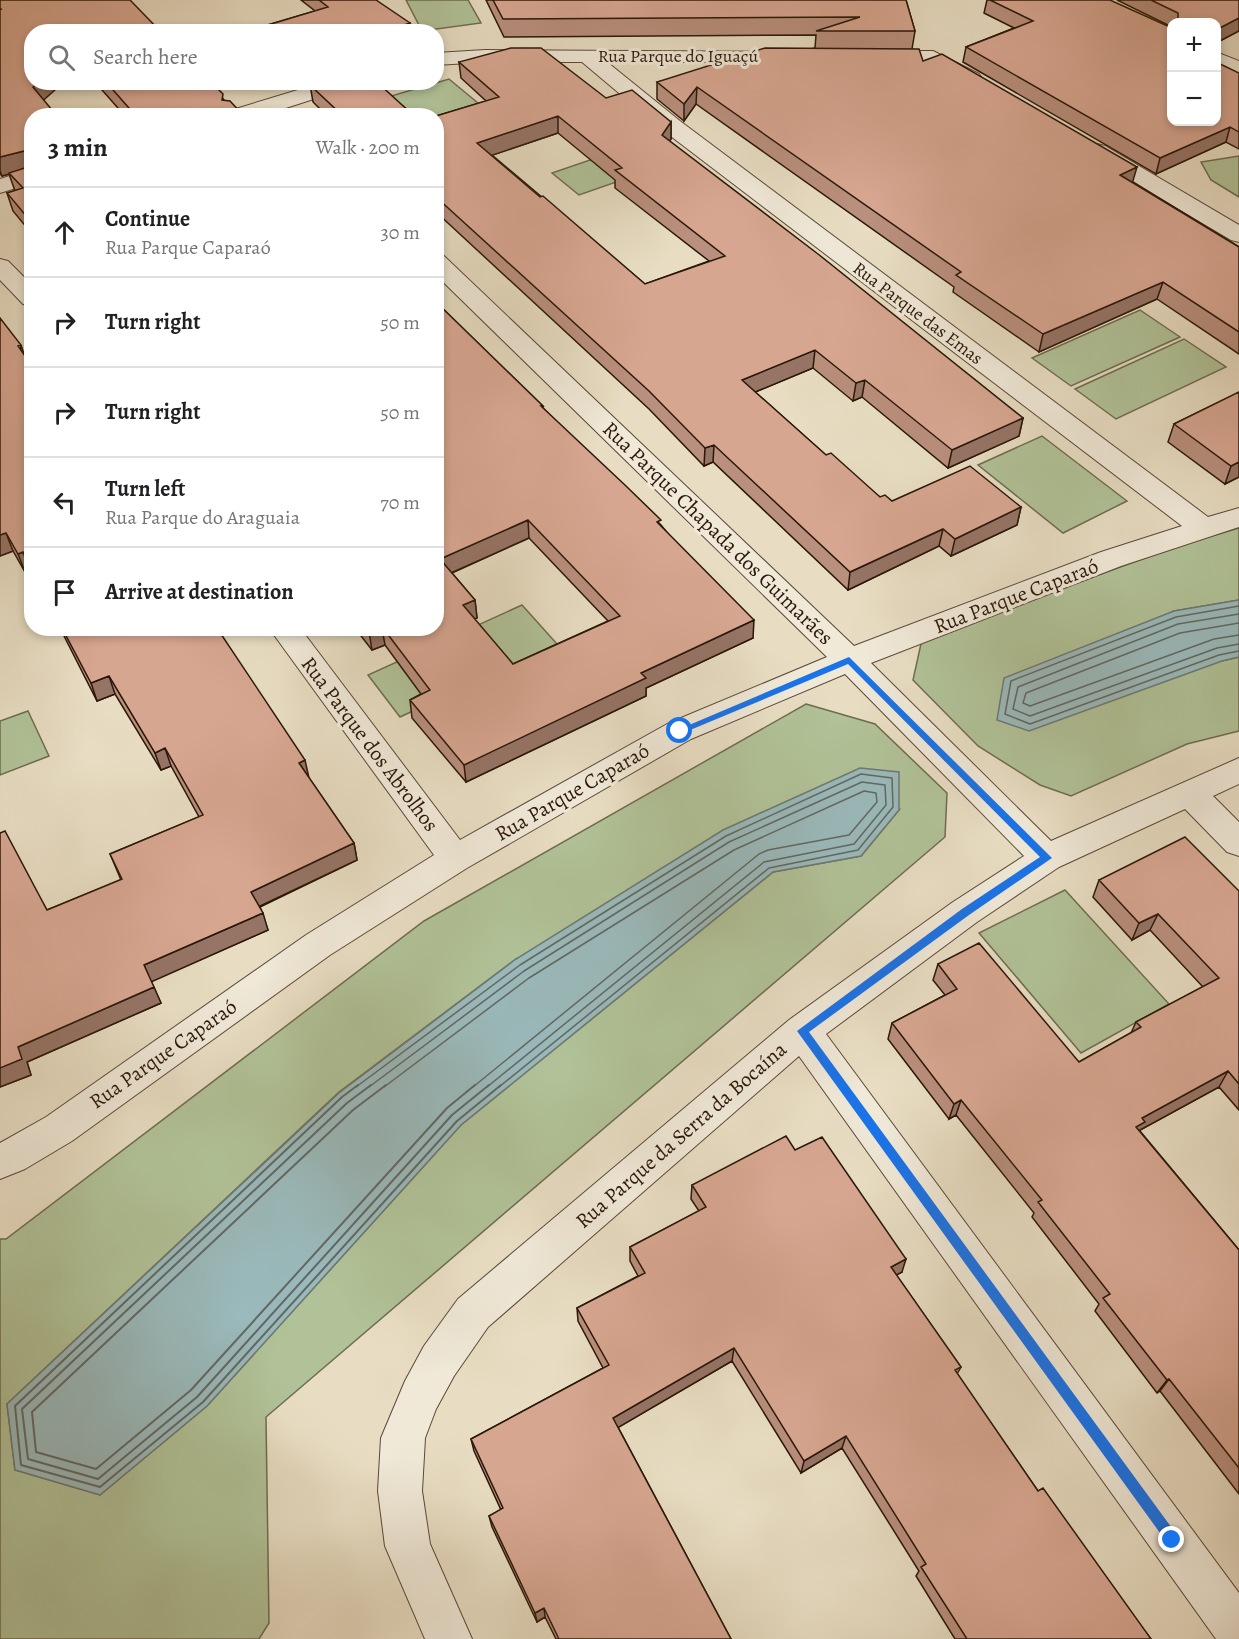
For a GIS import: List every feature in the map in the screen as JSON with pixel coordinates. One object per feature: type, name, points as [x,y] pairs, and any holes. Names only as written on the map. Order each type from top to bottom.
[{"type":"street","name":"Rua Parque do Iguaçú","points":[[444,59],[485,56],[806,56]]},
{"type":"street","name":"Rua Parque das Emas","points":[[587,56],[672,126],[1203,528]]},
{"type":"street","points":[[628,56],[636,96]]},
{"type":"street","points":[[853,57],[933,57],[988,87]]},
{"type":"street","points":[[1221,60],[1239,69]]},
{"type":"street","points":[[285,108],[328,90]]},
{"type":"street","points":[[1080,141],[1239,235]]},
{"type":"street","points":[[0,186],[24,178]]},
{"type":"street","points":[[0,267],[24,291]]},
{"type":"street","name":"Rua Parque Chapada dos Guimarães","points":[[444,269],[849,660],[1047,858]]},
{"type":"street","name":"Rua Parque Caparaó","points":[[0,1161],[59,1129],[318,945],[455,859],[680,731],[849,660],[1111,559],[1239,517]]},
{"type":"street","name":"Rua Parque dos Abrolhos","points":[[290,636],[455,859]]},
{"type":"street","name":"Rua Parque da Serra da Bocaína","points":[[449,1639],[408,1546],[400,1491],[404,1438],[420,1396],[439,1360],[473,1313],[802,1031],[965,912],[1047,858],[1239,770]]},
{"type":"street","points":[[1189,792],[1239,843]]},
{"type":"street","points":[[802,1031],[1239,1632]]},
{"type":"green space","points":[[406,0],[468,0],[481,23],[444,28],[444,24],[418,24]]},
{"type":"green space","points":[[449,79],[496,118],[444,133],[444,108],[406,108],[391,96],[411,90],[444,90],[444,80]]},
{"type":"green space","points":[[660,136],[688,157],[579,195],[552,173]]},
{"type":"green space","points":[[1239,156],[1239,197],[1211,180],[1201,162]]},
{"type":"green space","points":[[1140,310],[1180,337],[1071,386],[1032,358]]},
{"type":"green space","points":[[1184,339],[1226,367],[1116,419],[1075,389]]},
{"type":"green space","points":[[1042,436],[1127,501],[1063,533],[978,465]]},
{"type":"green space","points":[[1239,528],[1239,600],[1174,611],[1222,661],[1239,657],[1239,731],[1187,744],[1071,796],[1040,785],[978,746],[913,680],[922,639],[1178,546]]},
{"type":"green space","points":[[522,605],[557,644],[400,717],[368,675]]},
{"type":"green space","points":[[806,704],[875,724],[947,793],[945,837],[266,1417],[269,1623],[259,1639],[0,1639],[0,1239],[6,1239],[424,921]],"holes":[[[899,810],[861,856],[773,872],[461,1125],[207,1406],[100,1495],[15,1470],[7,1404],[339,1092],[516,959]]]},
{"type":"green space","points":[[28,711],[49,756],[0,775],[0,721]]},
{"type":"green space","points":[[1065,890],[1169,1004],[1081,1053],[979,933]]},
{"type":"water","points":[[1239,600],[1239,657],[1222,661],[1029,731],[997,720],[1004,678],[1174,611]]},
{"type":"water","points":[[860,768],[899,772],[899,810],[861,856],[773,872],[461,1125],[207,1406],[100,1495],[15,1470],[7,1404],[339,1093],[516,959],[723,830]]},
{"type":"building","points":[[0,0],[130,0],[153,24],[24,24],[24,90],[35,90],[50,108],[24,108],[24,151],[0,157]]},
{"type":"building","points":[[319,0],[376,0],[410,23],[271,24],[328,7]]},
{"type":"building","points":[[493,0],[906,0],[915,31],[816,31],[860,17],[503,19]]},
{"type":"building","points":[[990,0],[1110,0],[1167,26],[1167,126],[1221,126],[1221,64],[1239,73],[1239,132],[1230,127],[1160,158],[966,47],[1033,21]]},
{"type":"building","points":[[1151,0],[1239,0],[1239,18],[1221,27],[1221,18],[1178,18],[1178,13]]},
{"type":"building","points":[[511,48],[541,48],[606,98],[632,90],[671,122],[662,135],[818,254],[1023,418],[952,450],[865,380],[856,383],[815,350],[742,380],[826,455],[831,453],[880,497],[885,495],[892,501],[970,466],[1021,507],[955,539],[943,529],[850,572],[714,445],[705,448],[649,391],[444,204],[444,114],[499,97],[459,62]],"holes":[[[558,116],[622,168],[615,170],[725,256],[645,284],[543,196],[540,197],[477,143]]]},
{"type":"building","points":[[765,48],[919,49],[923,61],[942,54],[1137,167],[1120,175],[1239,247],[1239,332],[1163,282],[1043,334],[956,275],[961,272],[697,87],[684,104],[657,82]]},
{"type":"building","points":[[113,90],[219,90],[223,94],[222,100],[230,101],[237,108],[129,108]]},
{"type":"building","points":[[315,90],[386,90],[405,108],[334,108]]},
{"type":"building","points":[[24,168],[24,213],[7,193],[23,188],[9,173]]},
{"type":"building","points":[[444,310],[661,520],[657,522],[754,620],[641,673],[646,678],[464,765],[410,700],[430,690],[389,636],[444,636],[444,564],[475,600],[463,605],[513,664],[620,616],[528,520],[444,557]]},
{"type":"building","points":[[0,318],[21,345],[18,346],[24,355],[24,554],[23,552],[18,554],[6,533],[0,535]]},
{"type":"building","points":[[1239,392],[1239,462],[1231,466],[1174,424]]},
{"type":"building","points":[[66,636],[222,636],[305,760],[299,763],[354,843],[251,892],[263,913],[144,965],[154,987],[18,1047],[22,1059],[0,1068],[0,833],[5,831],[47,910],[122,879],[110,854],[203,815],[165,748],[155,753],[109,676],[91,683]]},
{"type":"building","points":[[1185,837],[1239,891],[1239,1084],[1228,1071],[1142,1118],[1145,1122],[1136,1127],[1239,1250],[1239,1468],[1103,1298],[1110,1294],[1038,1202],[1042,1200],[961,1100],[954,1104],[892,1023],[957,989],[938,964],[979,943],[1079,1062],[1141,1027],[1136,1022],[1219,978],[1158,914],[1139,923],[1099,880]]},
{"type":"building","points":[[786,1136],[795,1150],[822,1137],[906,1259],[891,1267],[961,1367],[955,1370],[1038,1491],[1043,1488],[1151,1639],[967,1639],[921,1567],[926,1564],[846,1436],[804,1461],[734,1348],[613,1418],[731,1639],[559,1639],[544,1608],[535,1613],[489,1516],[503,1508],[471,1439],[609,1365],[577,1308],[645,1273],[630,1247],[706,1207],[692,1185]]},
{"type":"route","points":[[680,731],[849,660],[1047,858],[965,912],[802,1031],[1172,1540]]}]
